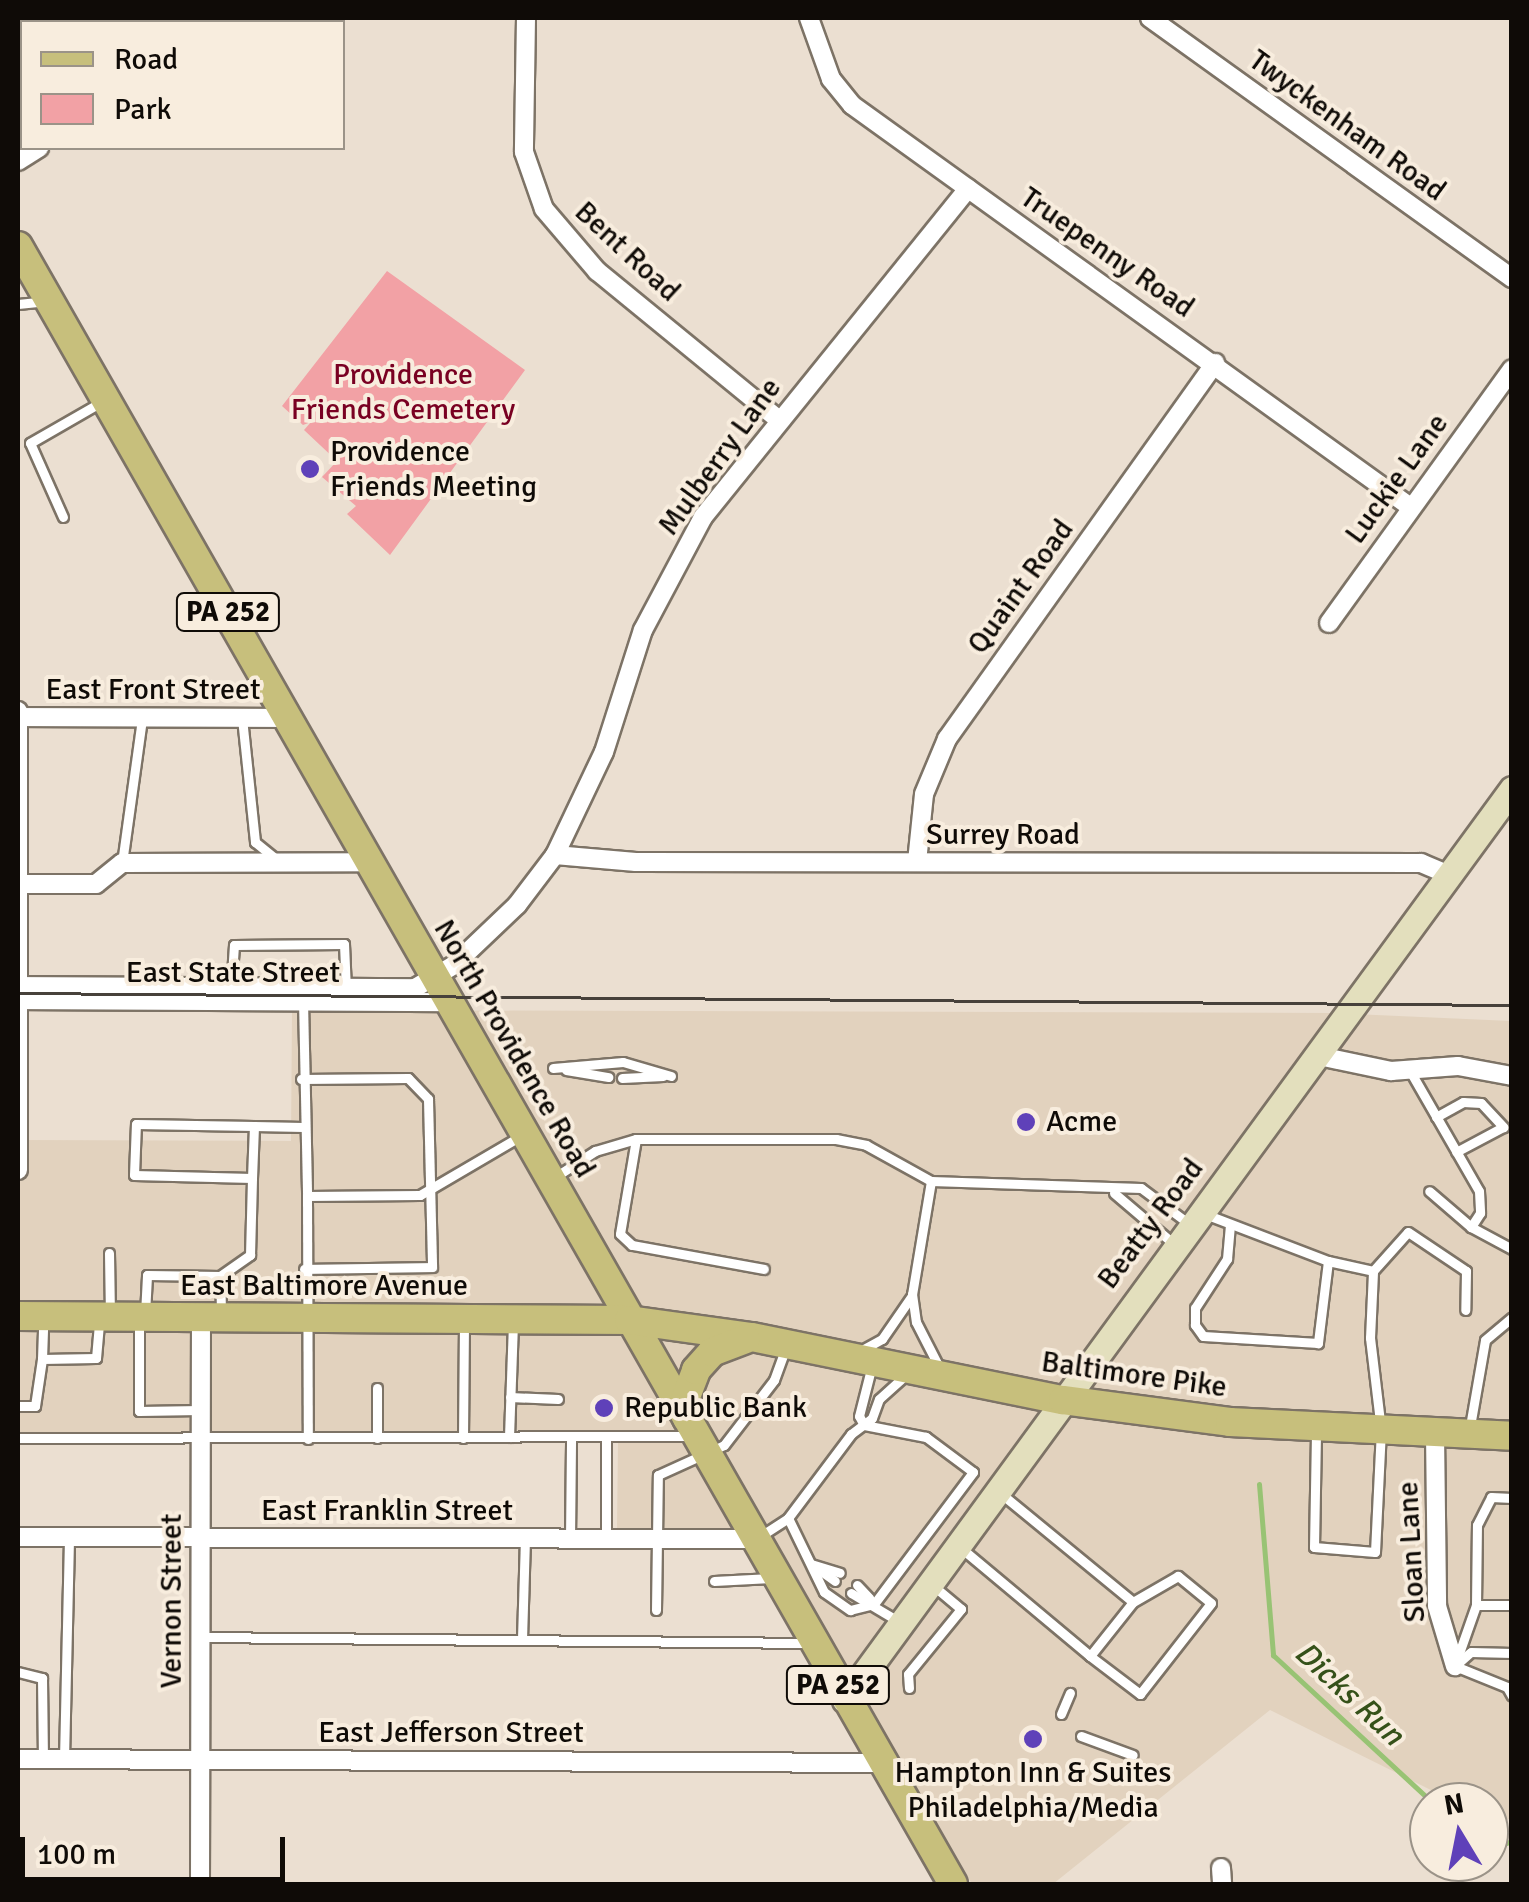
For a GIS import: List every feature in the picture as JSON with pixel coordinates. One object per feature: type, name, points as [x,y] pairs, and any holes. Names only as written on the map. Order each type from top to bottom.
[{"type":"main road","name":"North Providence Road","points":[[18,246],[954,1884]]},
{"type":"main road","name":"East Baltimore Avenue","points":[[31,1316],[630,1320],[752,1337]]},
{"type":"main road","name":"Baltimore Pike","points":[[752,1337],[1062,1400],[1316,1426],[1512,1436]]},
{"type":"main road","points":[[698,1437],[684,1402],[696,1370],[726,1344],[752,1337]]},
{"type":"street","name":"Bent Road","points":[[526,18],[524,152],[544,209],[597,271],[779,420]]},
{"type":"street","name":"Truepenny Road","points":[[809,18],[839,92],[1409,506]]},
{"type":"street","name":"Twyckenham Road","points":[[1150,18],[1512,278]]},
{"type":"street","name":"Mulberry Lane","points":[[441,992],[555,855],[604,752],[663,588],[703,517],[968,188]]},
{"type":"street","name":"Quaint Road","points":[[918,862],[924,794],[947,739],[1215,364]]},
{"type":"street","name":"Luckie Lane","points":[[1329,624],[1409,506],[1512,369]]},
{"type":"street","name":"East Front Street","points":[[18,715],[289,718]]},
{"type":"street","points":[[18,715],[18,1170]]},
{"type":"street","name":"Beatty Road","points":[[846,1700],[1187,1226],[1319,1056],[1512,789]]},
{"type":"street","name":"Surrey Road","points":[[555,855],[636,862],[1421,863],[1449,875]]},
{"type":"street","points":[[18,884],[96,884],[122,863],[370,862]]},
{"type":"street","name":"East State Street","points":[[19,993],[346,995],[415,988],[441,992]]},
{"type":"street","points":[[1319,1056],[1410,1071],[1476,1066],[1512,1076]]},
{"type":"street","name":"Vernon Street","points":[[200,1884],[200,1410],[211,1317]]},
{"type":"street","name":"Sloan Lane","points":[[1435,1433],[1436,1606],[1454,1666]]},
{"type":"street","name":"East Franklin Street","points":[[18,1537],[757,1539]]},
{"type":"street","name":"East Jefferson Street","points":[[18,1760],[884,1763]]},
{"type":"lane","points":[[18,304],[49,300]]},
{"type":"lane","points":[[63,517],[30,443],[106,400]]},
{"type":"lane","points":[[122,863],[142,717]]},
{"type":"lane","points":[[242,718],[255,842],[279,862]]},
{"type":"lane","points":[[231,994],[234,944],[344,944],[346,995]]},
{"type":"lane","points":[[303,994],[308,1439]]},
{"type":"lane","points":[[608,1077],[553,1068],[622,1062],[670,1076],[622,1078]]},
{"type":"lane","points":[[1410,1071],[1478,1191],[1480,1213],[1471,1226]]},
{"type":"lane","points":[[301,1079],[408,1078],[428,1100],[432,1268],[304,1269]]},
{"type":"lane","points":[[1436,1116],[1462,1102],[1481,1103],[1503,1127],[1456,1152]]},
{"type":"lane","points":[[252,1178],[134,1175],[136,1124],[303,1127]]},
{"type":"lane","points":[[42,1360],[96,1358],[147,1276],[220,1276],[250,1255],[254,1126]]},
{"type":"lane","points":[[307,1196],[430,1189],[526,1133]]},
{"type":"lane","points":[[553,1179],[594,1151],[636,1139],[836,1139],[866,1145],[931,1181],[1112,1191],[1141,1188],[1187,1226]]},
{"type":"lane","points":[[636,1139],[620,1234],[632,1245],[764,1269]]},
{"type":"lane","points":[[842,1356],[882,1339],[912,1294],[931,1181]]},
{"type":"lane","points":[[1112,1191],[1187,1226],[1230,1224],[1328,1260],[1374,1271]]},
{"type":"lane","points":[[1428,1191],[1471,1226],[1512,1249]]},
{"type":"lane","points":[[1230,1224],[1228,1259],[1195,1308],[1203,1336],[1318,1343],[1328,1260]]},
{"type":"lane","points":[[1316,1426],[1314,1548],[1375,1552],[1381,1430],[1370,1338],[1374,1271],[1408,1232],[1466,1270],[1466,1310]]},
{"type":"lane","points":[[109,1253],[139,1411],[200,1410]]},
{"type":"lane","points":[[211,1317],[220,1276]]},
{"type":"lane","points":[[912,1294],[930,1358],[948,1374]]},
{"type":"lane","points":[[18,1406],[36,1406],[42,1360],[31,1316]]},
{"type":"lane","points":[[1469,1434],[1485,1340],[1512,1317]]},
{"type":"lane","points":[[463,1438],[464,1319]]},
{"type":"lane","points":[[509,1437],[513,1320]]},
{"type":"lane","points":[[656,1610],[658,1475],[698,1437],[774,1380],[787,1345]]},
{"type":"lane","points":[[864,1424],[860,1416],[873,1362]]},
{"type":"lane","points":[[757,1539],[788,1518],[880,1399],[914,1368]]},
{"type":"lane","points":[[377,1438],[378,1388]]},
{"type":"lane","points":[[510,1397],[558,1399]]},
{"type":"lane","points":[[788,1518],[824,1592],[850,1610],[874,1604],[973,1472],[926,1437],[864,1424]]},
{"type":"lane","points":[[570,1539],[571,1437]]},
{"type":"lane","points":[[606,1437],[606,1539]]},
{"type":"lane","points":[[18,1438],[698,1437]]},
{"type":"lane","points":[[997,1490],[1133,1602]]},
{"type":"lane","points":[[1454,1666],[1476,1604],[1476,1525],[1491,1498],[1512,1498]]},
{"type":"lane","points":[[64,1760],[69,1537]]},
{"type":"lane","points":[[522,1640],[525,1538]]},
{"type":"lane","points":[[957,1546],[1090,1656],[1140,1694],[1212,1603],[1178,1576],[1133,1602],[1090,1656]]},
{"type":"lane","points":[[811,1564],[837,1577]]},
{"type":"lane","points":[[714,1581],[778,1578]]},
{"type":"lane","points":[[909,1688],[908,1674],[961,1609],[930,1584]]},
{"type":"lane","points":[[854,1589],[900,1623]]},
{"type":"lane","points":[[1476,1604],[1512,1605]]},
{"type":"lane","points":[[199,1636],[814,1642]]},
{"type":"lane","points":[[1454,1666],[1472,1652],[1512,1652]]},
{"type":"lane","points":[[1454,1666],[1507,1687],[1512,1696]]},
{"type":"lane","points":[[18,1672],[42,1678],[43,1760]]},
{"type":"lane","points":[[1061,1714],[1070,1693]]},
{"type":"lane","points":[[1081,1736],[1133,1755]]},
{"type":"shaded area","points":[[292,1010],[1331,1013],[1511,1021],[1512,1818],[1509,1819],[1509,1782],[1415,1782],[1270,1710],[1053,1884],[972,1884],[859,1696],[745,1532],[617,1530],[618,1443],[18,1433],[18,1140],[291,1141]]},
{"type":"green space","name":"Providence Friends Cemetery","points":[[387,271],[525,370],[390,555],[347,514],[356,506],[322,477],[337,461],[304,430],[311,422],[303,425],[282,406]]},
{"type":"waterway","name":"Dicks Run","points":[[1259,1484],[1273,1655],[1410,1782]]},
{"type":"tram line","points":[[18,993],[1512,1005]]},
{"type":"place","name":"Providence Friends Meeting","points":[[310,469]]},
{"type":"place","name":"Acme","points":[[1026,1122]]},
{"type":"place","name":"Republic Bank","points":[[604,1408]]},
{"type":"place","name":"Hampton Inn & Suites Philadelphia/Media","points":[[1033,1739]]}]
